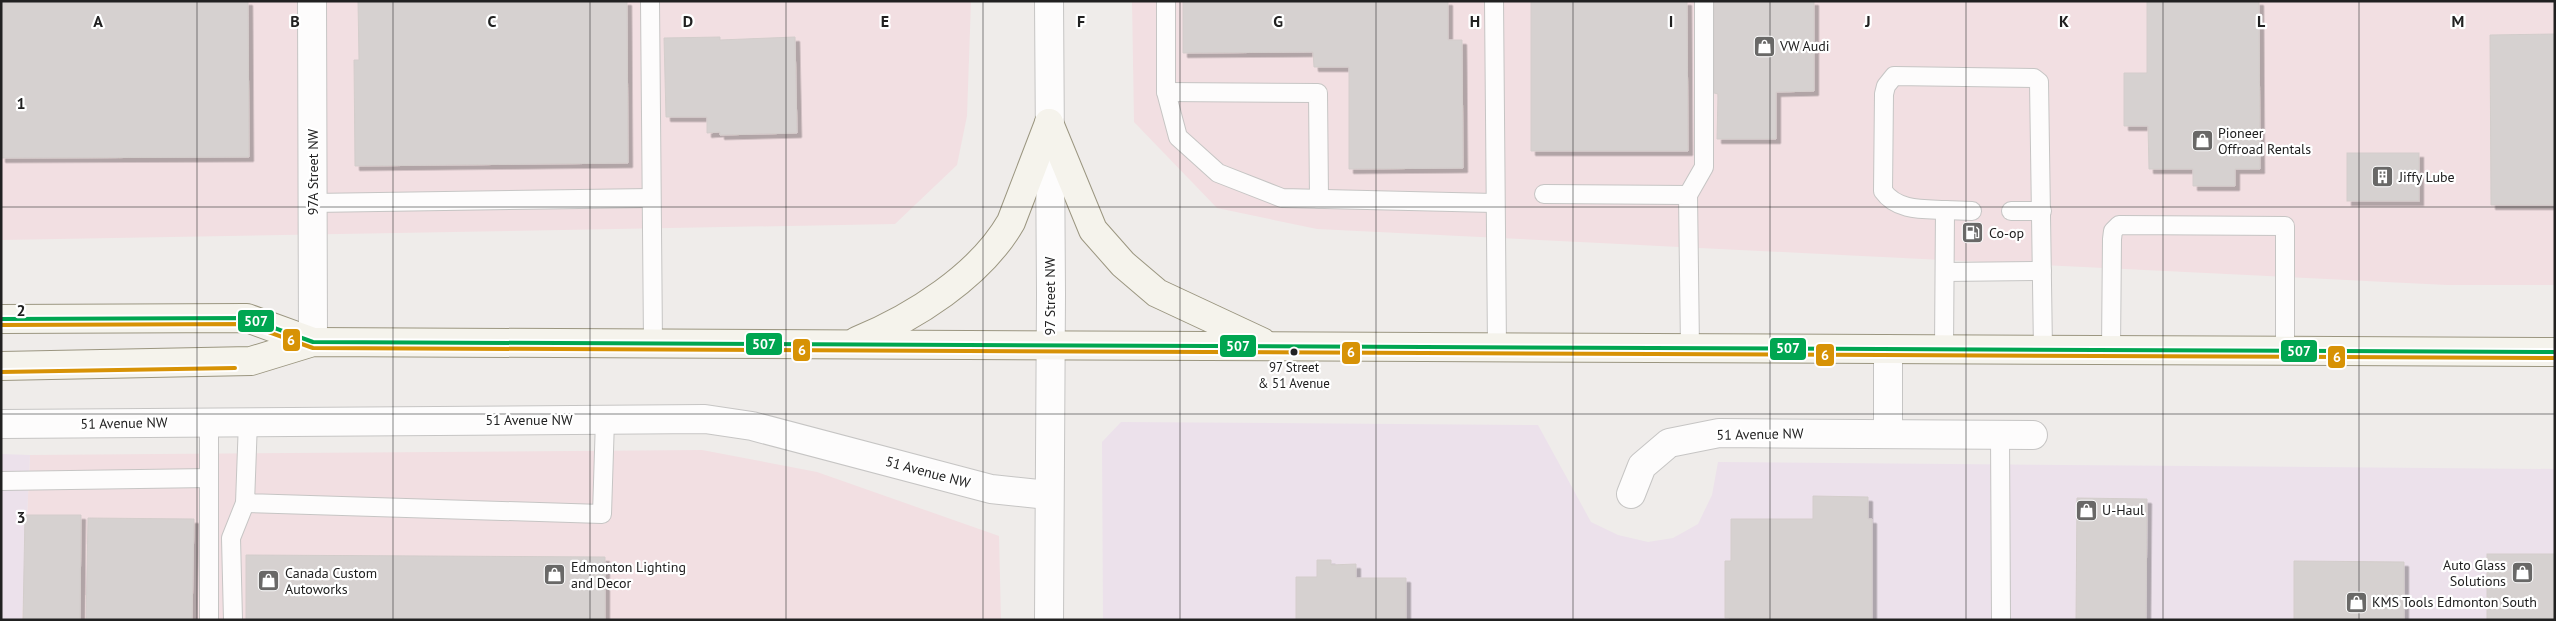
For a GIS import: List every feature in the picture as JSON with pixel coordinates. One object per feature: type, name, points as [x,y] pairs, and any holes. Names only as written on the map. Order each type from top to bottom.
[{"type":"main road","points":[[848,344],[886,329],[932,300],[979,264],[1003,236],[1011,222],[1049,123]]},
{"type":"main road","points":[[1049,123],[1093,230],[1123,264],[1157,292],[1270,346]]},
{"type":"main road","points":[[1,319],[247,318],[314,342]]},
{"type":"main road","points":[[1,366],[250,361],[314,342],[2555,352]]},
{"type":"street","name":"97A Street NW","points":[[312,1],[314,342]]},
{"type":"street","name":"97 Street NW","points":[[1049,1],[1049,620]]},
{"type":"street","points":[[1888,349],[1888,434]]},
{"type":"street","name":"51 Avenue NW","points":[[1,424],[704,420],[752,426],[991,489],[1048,495]]},
{"type":"street","name":"51 Avenue NW","points":[[1631,494],[1642,466],[1669,443],[1719,433],[2033,435]]},
{"type":"lane","points":[[650,1],[653,343]]},
{"type":"lane","points":[[1166,1],[1166,92],[1178,137],[1218,173],[1282,198],[1494,203]]},
{"type":"lane","points":[[1494,1],[1494,203],[1497,348]]},
{"type":"lane","points":[[1690,348],[1688,195],[1704,166],[1704,1]]},
{"type":"lane","points":[[1972,211],[1904,206],[1887,198],[1883,191],[1884,94],[1886,86],[1894,76],[2034,78],[2039,82],[2043,350]]},
{"type":"lane","points":[[1166,92],[1318,93],[1319,199]]},
{"type":"lane","points":[[1544,194],[1688,195]]},
{"type":"lane","points":[[313,203],[651,198]]},
{"type":"lane","points":[[1944,210],[1944,349]]},
{"type":"lane","points":[[2011,211],[2042,211]]},
{"type":"lane","points":[[2111,350],[2114,231],[2119,225],[2285,226],[2285,352]]},
{"type":"lane","points":[[1944,272],[2042,271]]},
{"type":"lane","points":[[245,503],[602,514],[605,420]]},
{"type":"lane","points":[[209,422],[209,620]]},
{"type":"lane","points":[[233,620],[231,538],[245,503],[248,422]]},
{"type":"lane","points":[[2000,435],[2003,619]]},
{"type":"lane","points":[[1,481],[209,478]]},
{"type":"shaded area","points":[[1,1],[971,1],[967,116],[957,165],[895,224],[1,240]]},
{"type":"shaded area","points":[[1132,1],[2555,1],[2555,285],[2447,285],[1317,229],[1217,208],[1134,122]]},
{"type":"shaded area","points":[[1121,422],[1538,425],[1591,522],[1618,535],[1648,542],[1673,538],[1698,524],[1712,495],[1718,462],[2555,469],[2555,620],[1103,620],[1102,442]]},
{"type":"shaded area","points":[[702,450],[817,472],[999,536],[1001,620],[22,620],[30,455]]},
{"type":"shaded area","points":[[1,454],[30,455],[22,620],[1,620]]},
{"type":"building","points":[[1,1],[248,1],[249,157],[1,158]]},
{"type":"building","points":[[358,1],[627,1],[628,163],[355,166],[354,60],[359,60]]},
{"type":"building","points":[[1183,1],[1448,1],[1448,40],[1462,40],[1463,168],[1349,169],[1349,67],[1314,67],[1313,52],[1183,53]]},
{"type":"building","points":[[1531,1],[1687,1],[1688,151],[1531,151]]},
{"type":"building","name":"VW Audi","points":[[1714,1],[1814,1],[1814,91],[1776,92],[1776,139],[1717,139],[1718,94],[1714,93]]},
{"type":"building","points":[[2147,1],[2259,1],[2260,169],[2235,169],[2235,186],[2193,186],[2193,169],[2149,169],[2148,126],[2124,126],[2124,73],[2147,73]]},
{"type":"building","points":[[2555,34],[2555,205],[2491,205],[2490,35]]},
{"type":"building","points":[[720,37],[720,40],[795,37],[797,133],[720,135],[720,132],[707,133],[707,117],[666,117],[664,38]]},
{"type":"building","name":"Jiffy Lube","points":[[2347,153],[2419,153],[2419,201],[2347,201]]},
{"type":"building","points":[[1813,496],[1868,497],[1868,519],[1872,519],[1872,620],[1725,618],[1725,561],[1731,561],[1731,519],[1813,519]]},
{"type":"building","points":[[2077,498],[2147,499],[2146,620],[2076,620]]},
{"type":"building","points":[[25,515],[81,515],[80,620],[23,620]]},
{"type":"building","points":[[88,518],[194,519],[192,620],[86,620]]},
{"type":"building","points":[[2487,554],[2555,554],[2555,620],[2487,620]]},
{"type":"building","points":[[246,555],[605,557],[605,620],[246,620]]},
{"type":"building","points":[[1317,560],[1331,560],[1331,565],[1356,564],[1356,578],[1406,578],[1406,620],[1296,620],[1296,577],[1317,577]]},
{"type":"building","points":[[2294,561],[2404,562],[2404,620],[2294,620]]},
{"type":"transit line","name":"507","points":[[1,319],[247,318],[313,342],[2555,352]]},
{"type":"transit line","name":"6","points":[[1,325],[246,324],[313,348],[2555,358]]},
{"type":"transit line","name":"6","points":[[1,372],[235,368]]},
{"type":"place","name":"VW Audi","points":[[1764,46]]},
{"type":"place","name":"Pioneer Offroad Rentals","points":[[2202,141]]},
{"type":"place","name":"Jiffy Lube","points":[[2383,177]]},
{"type":"place","name":"Co-op","points":[[1973,233]]},
{"type":"place","name":"97 Street & 51 Avenue","points":[[1294,352]]},
{"type":"place","name":"U-Haul","points":[[2086,510]]},
{"type":"place","name":"Auto Glass Solutions","points":[[2522,573]]},
{"type":"place","name":"Edmonton Lighting and Decor","points":[[555,575]]},
{"type":"place","name":"Canada Custom Autoworks","points":[[269,581]]},
{"type":"place","name":"KMS Tools Edmonton South","points":[[2356,602]]}]
